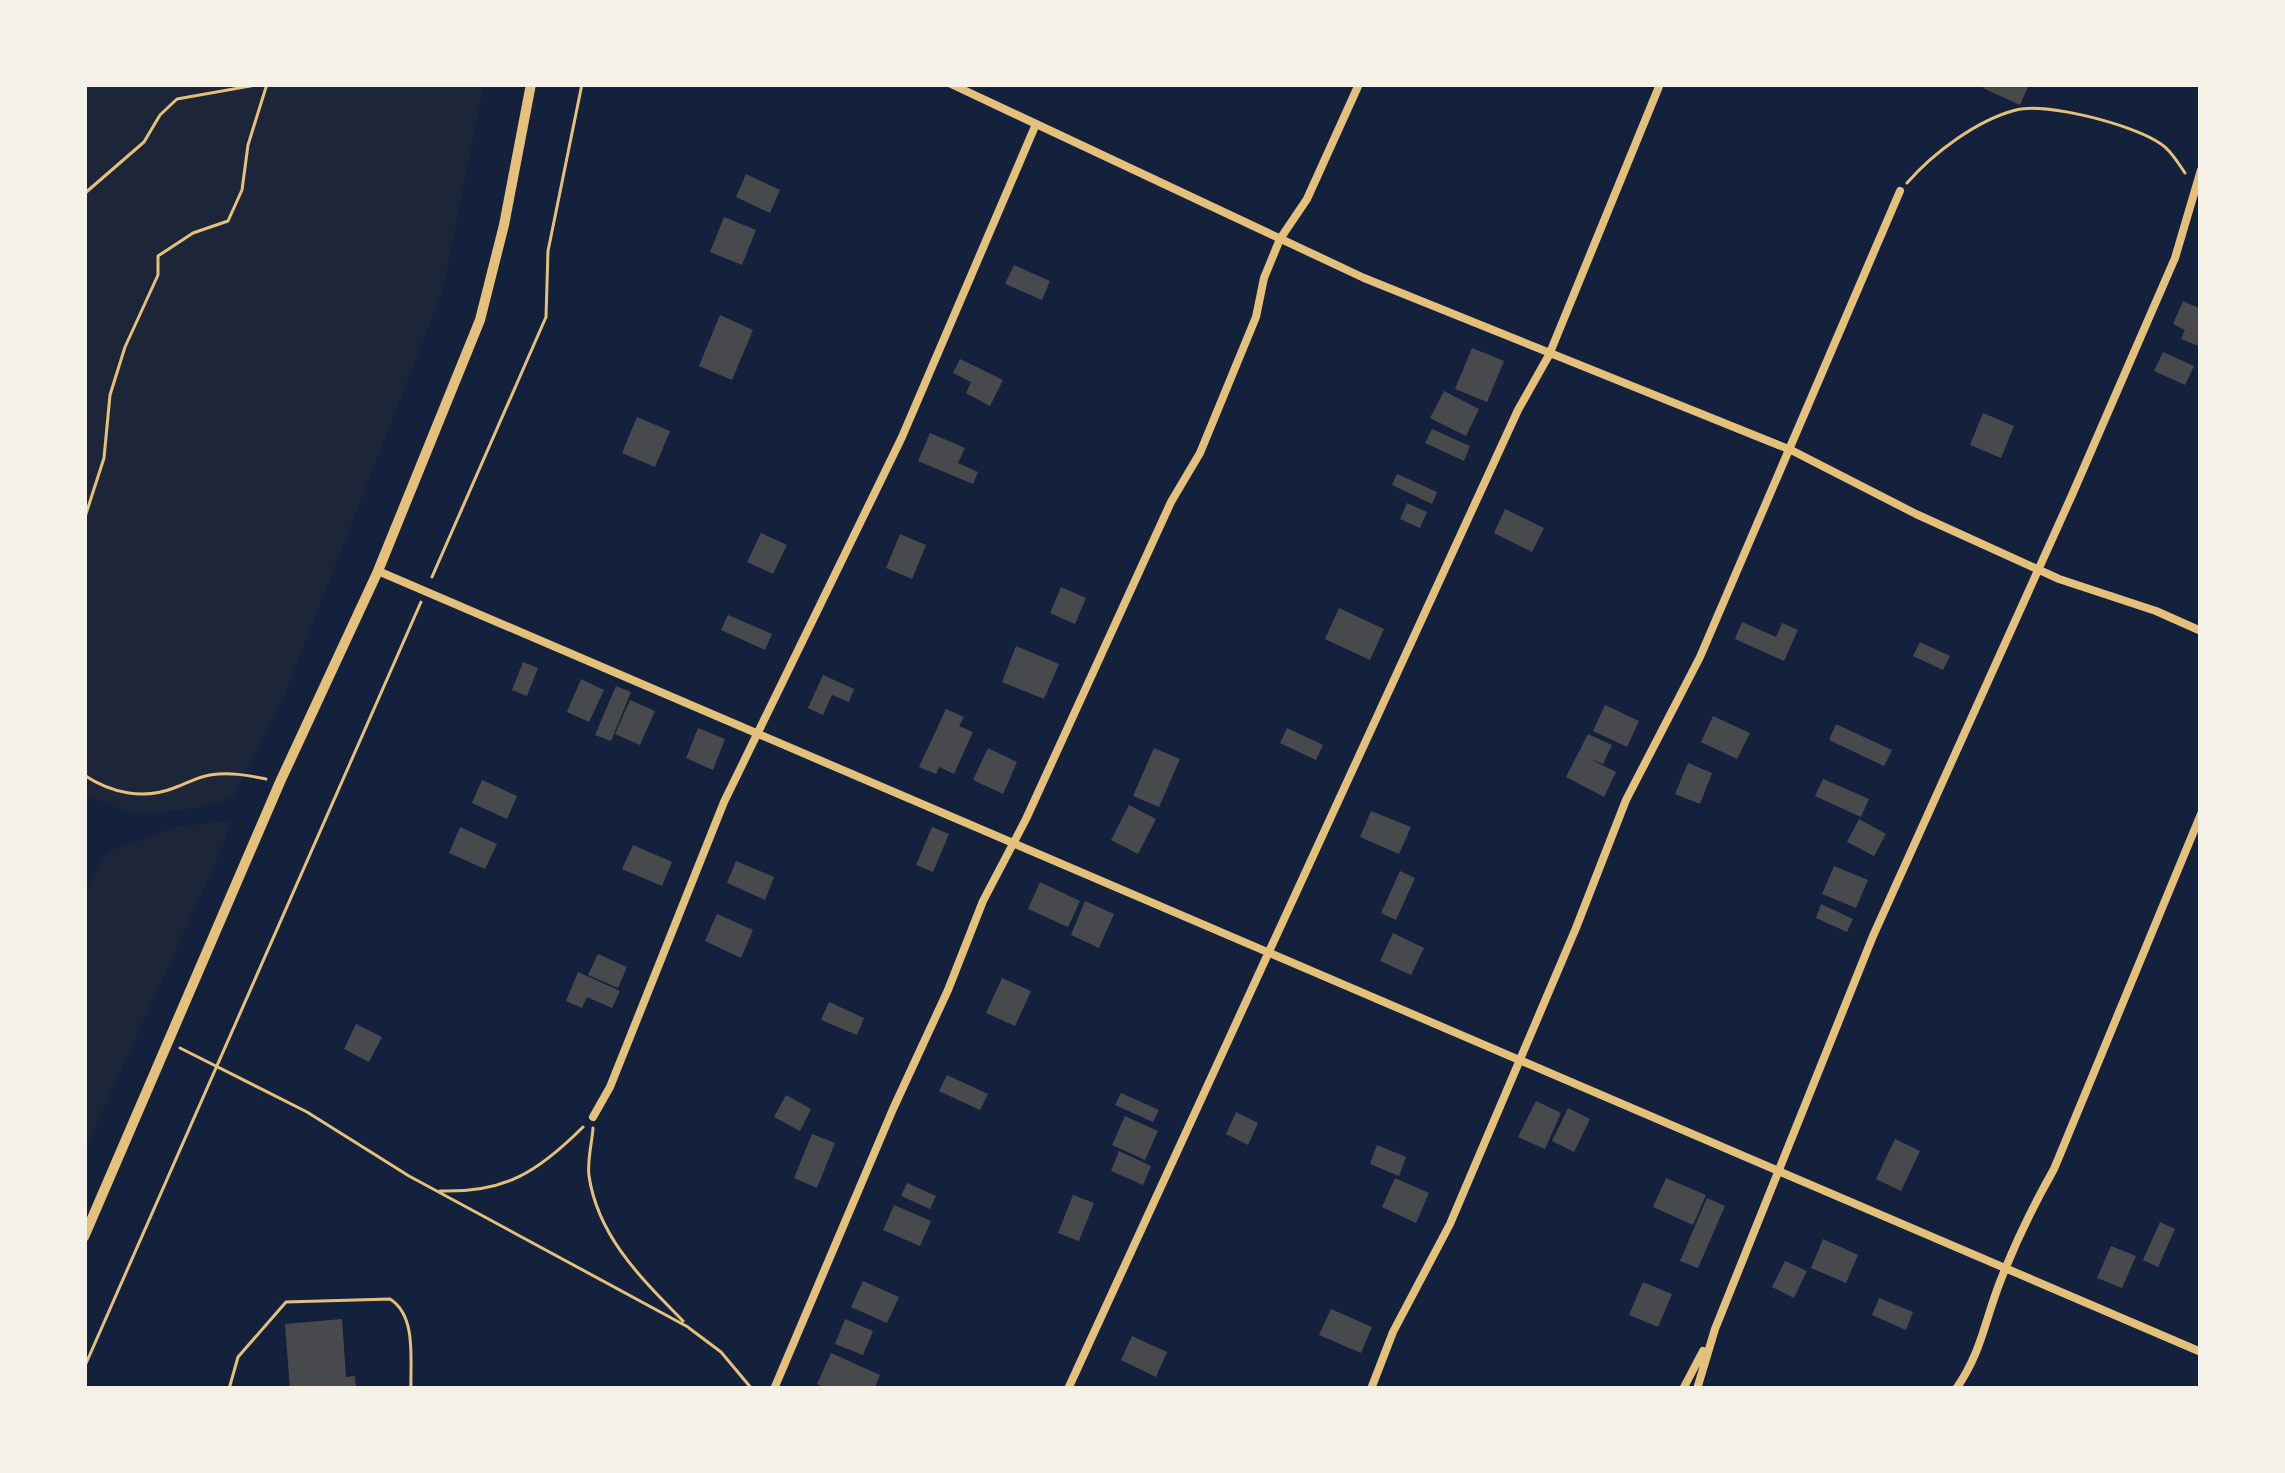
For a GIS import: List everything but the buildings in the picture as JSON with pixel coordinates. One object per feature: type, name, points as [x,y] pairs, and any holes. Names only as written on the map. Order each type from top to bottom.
[{"type":"street","points":[[84,1238],[280,782],[378,571],[480,320],[531,84]]},
{"type":"street","points":[[951,84],[1364,278],[1790,450],[2059,579],[2201,631]]},
{"type":"street","points":[[774,1389],[983,902],[1162,522],[1200,453],[1256,317],[1264,278],[1280,239],[1307,199],[1359,84]]},
{"type":"street","points":[[1068,1389],[1519,410],[1549,355],[1660,84]]},
{"type":"street","points":[[593,1117],[610,1087],[724,802],[902,437],[1036,124]]},
{"type":"street","points":[[1683,1389],[1715,1329],[1781,1172],[1873,936],[2175,258],[2201,170]]},
{"type":"street","points":[[1370,1389],[1450,1224],[1625,800],[1700,657],[1900,190]]},
{"type":"street","points":[[378,571],[2201,1352]]},
{"type":"street","points":[[1956,1389],[1989,1326],[2027,1217],[2054,1168],[2201,814]]},
{"type":"street","points":[[1697,1389],[1715,1329]]},
{"type":"path","points":[[84,194],[144,142],[160,115],[177,99],[264,84],[242,190],[228,221],[193,232],[158,256],[158,275],[125,347],[110,395],[104,458],[84,520]]},
{"type":"path","points":[[84,1369],[547,317],[548,250],[582,84]]},
{"type":"path","points":[[1900,190],[1965,135],[2019,109],[2063,112],[2134,132],[2161,143],[2185,173]]},
{"type":"path","points":[[84,775],[100,786],[132,795],[167,791],[219,774],[280,782]]},
{"type":"path","points":[[170,1043],[307,1112],[435,1191],[688,1327],[721,1352],[752,1389]]},
{"type":"path","points":[[435,1191],[490,1189],[528,1174],[553,1158],[593,1117]]},
{"type":"path","points":[[593,1117],[589,1174],[603,1221],[619,1252],[688,1327]]},
{"type":"path","points":[[229,1389],[238,1358],[286,1302],[390,1299],[408,1321],[412,1389]]},
{"type":"shaded area","points":[[84,84],[484,84],[443,290],[283,699],[233,797],[201,808],[134,814],[84,795]]},
{"type":"shaded area","points":[[229,821],[225,842],[84,1152],[84,894],[107,852],[178,826]]}]
